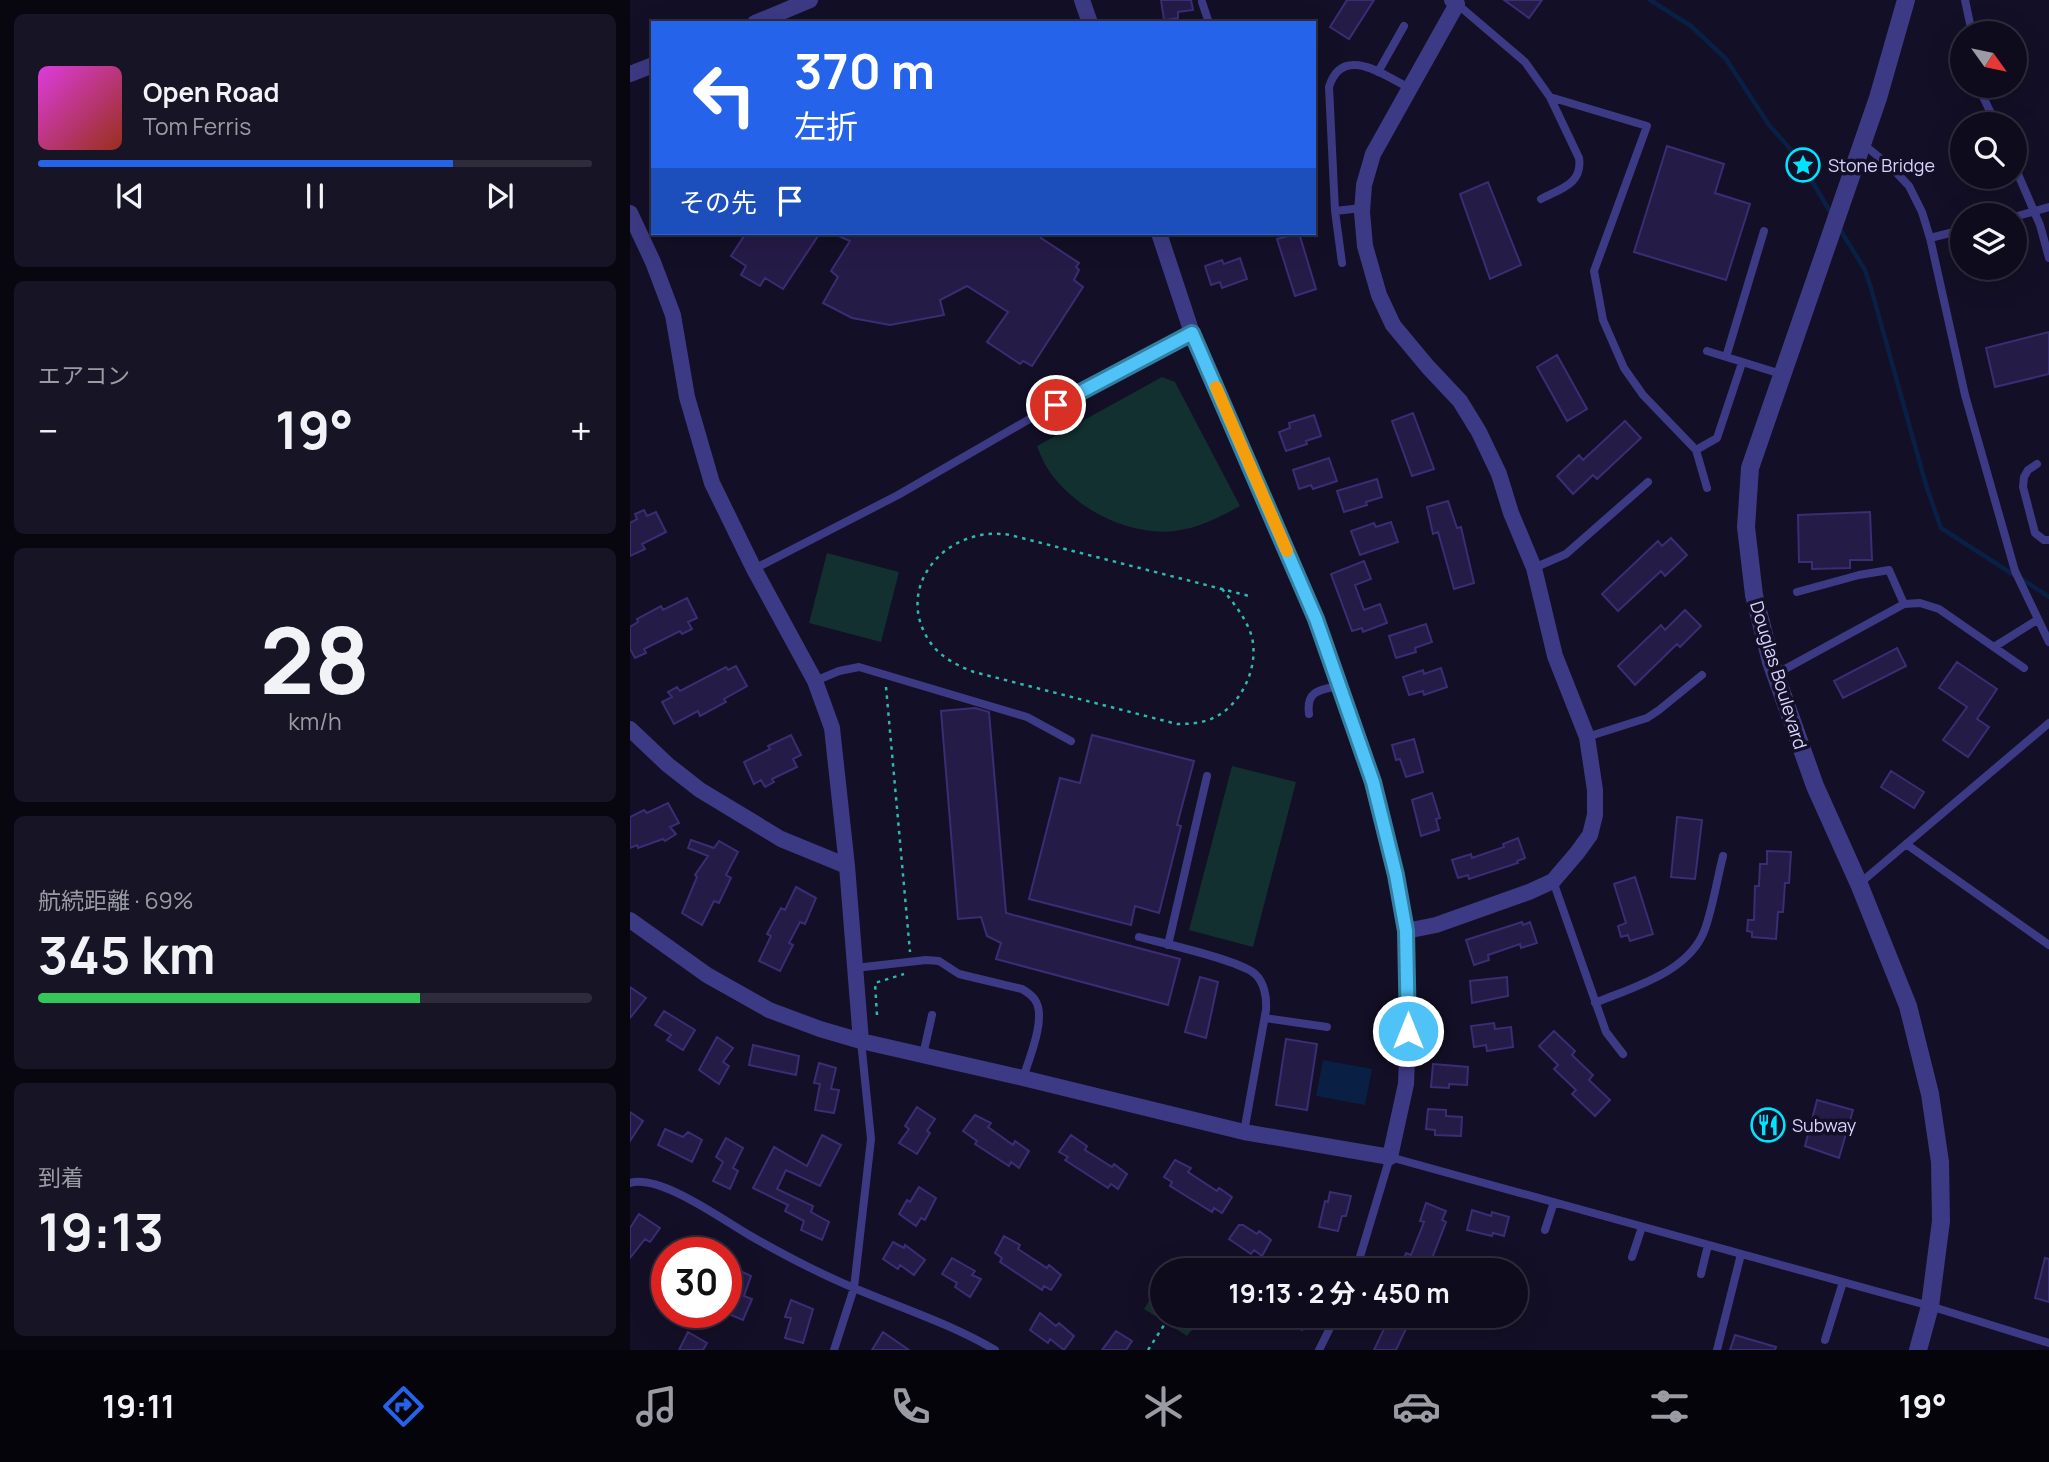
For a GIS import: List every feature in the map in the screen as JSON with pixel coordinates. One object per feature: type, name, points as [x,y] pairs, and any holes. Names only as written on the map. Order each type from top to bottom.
[{"type":"street","points":[[760,21],[810,0]]},
{"type":"street","points":[[1082,0],[1089,21]]},
{"type":"street","name":"Douglas Boulevard","points":[[1906,0],[1878,98],[1750,468],[1746,527],[1754,595],[1776,674],[1815,786],[1859,884],[1908,1006],[1930,1094],[1940,1161],[1941,1221],[1930,1306],[1918,1350]]},
{"type":"street","points":[[1406,931],[1436,925],[1529,892],[1552,881],[1590,835],[1595,816],[1595,790],[1587,737],[1555,656],[1534,568],[1511,513],[1499,474],[1479,432],[1460,401],[1428,368],[1394,326],[1379,295],[1365,246],[1362,208],[1364,185],[1373,154],[1455,2]]},
{"type":"street","points":[[630,74],[651,66]]},
{"type":"street","points":[[630,213],[653,262],[673,316],[687,397],[712,483],[754,569],[815,681],[832,728],[847,866],[861,1041]]},
{"type":"street","points":[[630,920],[707,975],[769,1010],[820,1029],[1244,1132],[1390,1157],[1406,1084],[1406,931],[1396,875],[1373,782],[1316,619],[1192,333],[1160,235]]},
{"type":"street","points":[[630,729],[667,765],[700,790],[781,839],[847,866]]},
{"type":"lane","points":[[1965,0],[1969,21]]},
{"type":"lane","points":[[1202,2],[1208,21]]},
{"type":"lane","points":[[1455,2],[1525,62],[1550,97],[1579,158],[1580,168],[1574,183],[1541,199]]},
{"type":"lane","points":[[1378,72],[1404,26]]},
{"type":"lane","points":[[1342,263],[1335,211],[1329,87],[1335,75],[1347,65],[1356,64],[1409,88]]},
{"type":"lane","points":[[1550,97],[1647,126],[1594,271],[1603,320],[1624,368],[1643,395],[1696,450],[1707,488]]},
{"type":"lane","points":[[1862,143],[1892,167],[1909,186],[1922,212],[1972,420],[2015,571],[2049,642]]},
{"type":"lane","points":[[2024,189],[2049,258]]},
{"type":"lane","points":[[2027,214],[2049,207]]},
{"type":"lane","points":[[1335,211],[1362,208]]},
{"type":"lane","points":[[1726,357],[1764,231]]},
{"type":"lane","points":[[1930,238],[1950,233]]},
{"type":"lane","points":[[754,569],[898,495],[1033,417],[1192,333]]},
{"type":"lane","points":[[1707,351],[1781,374]]},
{"type":"lane","points":[[1696,450],[1717,438],[1742,363]]},
{"type":"lane","points":[[2038,464],[2028,470],[2023,487],[2035,533],[2044,540],[2049,540]]},
{"type":"lane","points":[[1534,568],[1566,554],[1648,482]]},
{"type":"lane","points":[[1797,592],[1859,575],[1889,570],[1904,604]]},
{"type":"lane","points":[[1776,674],[1904,604],[1920,604],[1939,609],[2024,668]]},
{"type":"lane","points":[[1994,648],[2038,620]]},
{"type":"lane","points":[[815,681],[839,671],[859,667],[1027,717],[1071,741]]},
{"type":"lane","points":[[1587,737],[1647,718],[1702,675]]},
{"type":"lane","points":[[1309,714],[1308,703],[1312,695],[1320,690],[1338,686]]},
{"type":"lane","points":[[1859,884],[2049,723]]},
{"type":"lane","points":[[1168,945],[1207,776]]},
{"type":"lane","points":[[1906,844],[2049,944]]},
{"type":"lane","points":[[1595,1003],[1657,977],[1691,951],[1705,930],[1723,856]]},
{"type":"lane","points":[[1552,881],[1606,1032],[1623,1054]]},
{"type":"lane","points":[[1139,937],[1244,967],[1260,980],[1267,1001],[1244,1132]]},
{"type":"lane","points":[[855,968],[939,961],[959,974],[1022,989],[1036,1001],[1040,1013],[1023,1078]]},
{"type":"lane","points":[[923,1055],[932,1016]]},
{"type":"lane","points":[[1265,1018],[1327,1027]]},
{"type":"lane","points":[[834,1350],[854,1288],[871,1139],[861,1041]]},
{"type":"lane","points":[[1360,1258],[1390,1157],[1930,1306],[2049,1343]]},
{"type":"lane","points":[[630,1183],[648,1181],[674,1192],[761,1242],[854,1288],[975,1338],[995,1350]]},
{"type":"lane","points":[[1545,1230],[1554,1202]]},
{"type":"lane","points":[[1632,1257],[1642,1227]]},
{"type":"lane","points":[[1701,1274],[1708,1245]]},
{"type":"lane","points":[[1717,1350],[1741,1254]]},
{"type":"lane","points":[[1825,1340],[1843,1282]]},
{"type":"lane","points":[[1319,1350],[1330,1328]]},
{"type":"path","points":[[1222,589],[1234,603],[1250,634],[1253,643],[1252,668],[1243,688],[1228,708],[1218,716],[1193,724],[1177,724],[974,672],[953,663],[930,643],[919,616],[920,592],[931,564],[951,545],[979,533],[993,532],[1222,589],[1250,596]]},
{"type":"path","points":[[885,676],[911,958]]},
{"type":"path","points":[[877,1015],[875,982],[912,972]]},
{"type":"path","points":[[1148,1350],[1162,1328]]},
{"type":"green space","points":[[1162,377],[1175,382],[1240,506],[1192,527],[1158,532],[1123,525],[1076,500],[1052,475],[1037,446]]},
{"type":"green space","points":[[827,553],[899,572],[881,642],[809,623]]},
{"type":"green space","points":[[1232,766],[1296,782],[1253,947],[1189,930]]},
{"type":"green space","points":[[1150,1299],[1150,1313],[1144,1309]]},
{"type":"green space","points":[[1174,1328],[1193,1328],[1187,1336]]},
{"type":"water","points":[[1323,1060],[1372,1069],[1365,1105],[1316,1096]]},
{"type":"building","points":[[1161,0],[1191,0],[1193,10],[1178,12],[1178,18],[1164,20]]},
{"type":"building","points":[[1347,0],[1374,0],[1349,39],[1330,27]]},
{"type":"building","points":[[1504,0],[1542,0],[1529,18]]},
{"type":"building","points":[[1667,146],[1724,164],[1715,193],[1750,204],[1726,280],[1634,252]]},
{"type":"building","points":[[1488,182],[1521,265],[1490,279],[1460,194]]},
{"type":"building","points":[[745,235],[819,235],[783,289],[765,278],[760,286],[741,275],[746,266],[731,256]]},
{"type":"building","points":[[836,235],[1042,235],[1041,238],[1079,263],[1074,280],[1083,287],[1032,366],[1023,361],[1020,364],[987,342],[1008,312],[967,286],[940,300],[944,315],[890,325],[852,318],[823,303],[838,277],[831,271],[850,241]]},
{"type":"building","points":[[1300,235],[1316,289],[1295,296],[1277,239]]},
{"type":"building","points":[[1240,258],[1247,279],[1222,288],[1220,282],[1211,285],[1205,266],[1222,260],[1224,264]]},
{"type":"building","points":[[2049,332],[2049,374],[1995,387],[1986,348]]},
{"type":"building","points":[[1557,355],[1587,409],[1567,421],[1537,367]]},
{"type":"building","points":[[1413,413],[1434,469],[1412,476],[1392,421]]},
{"type":"building","points":[[1314,415],[1321,436],[1286,451],[1279,432],[1290,428],[1289,423]]},
{"type":"building","points":[[1625,421],[1641,438],[1597,479],[1593,475],[1573,494],[1557,476],[1579,455],[1583,460]]},
{"type":"building","points":[[1329,458],[1337,481],[1313,489],[1311,485],[1299,489],[1293,470]]},
{"type":"building","points":[[1377,479],[1382,497],[1344,512],[1337,491]]},
{"type":"building","points":[[1448,501],[1457,528],[1461,527],[1474,583],[1454,589],[1438,532],[1433,534],[1427,507]]},
{"type":"building","points":[[644,510],[647,516],[656,512],[666,532],[642,544],[645,549],[630,556],[630,523],[637,519],[635,514]]},
{"type":"building","points":[[1870,512],[1872,560],[1850,560],[1850,568],[1812,569],[1812,562],[1799,562],[1798,515]]},
{"type":"building","points":[[1391,522],[1398,542],[1360,555],[1351,531],[1374,523],[1376,527]]},
{"type":"building","points":[[1671,538],[1687,555],[1665,576],[1661,571],[1618,611],[1602,594],[1658,541],[1662,546]]},
{"type":"building","points":[[1364,561],[1371,579],[1355,585],[1364,610],[1380,604],[1387,623],[1363,632],[1362,628],[1352,631],[1331,574]]},
{"type":"building","points":[[687,598],[697,618],[688,622],[692,629],[682,634],[680,631],[644,649],[646,653],[635,658],[630,649],[630,627],[638,622],[637,619],[661,606],[663,610]]},
{"type":"building","points":[[1685,610],[1701,626],[1680,647],[1677,644],[1635,685],[1618,666],[1661,625],[1665,630]]},
{"type":"building","points":[[1426,624],[1432,642],[1415,648],[1416,652],[1396,658],[1389,636]]},
{"type":"building","points":[[1897,648],[1906,666],[1843,698],[1834,681]]},
{"type":"building","points":[[1957,662],[1997,689],[1977,719],[1989,727],[1968,757],[1943,740],[1967,707],[1939,688]]},
{"type":"building","points":[[736,666],[747,686],[724,699],[726,702],[700,716],[698,711],[674,724],[662,702],[672,697],[668,692],[677,687],[680,691],[726,667],[728,670]]},
{"type":"building","points":[[1441,668],[1447,687],[1424,695],[1423,691],[1409,695],[1403,677],[1423,670],[1424,674]]},
{"type":"building","points":[[975,708],[989,712],[1006,913],[1180,959],[1168,1005],[996,959],[1001,943],[987,936],[981,917],[958,919],[941,711]]},
{"type":"building","points":[[791,735],[801,755],[793,759],[797,767],[772,779],[774,782],[765,787],[761,780],[754,784],[744,762]]},
{"type":"building","points":[[1092,735],[1194,761],[1177,825],[1181,826],[1159,913],[1135,906],[1131,925],[1029,899],[1060,778],[1080,783]]},
{"type":"building","points":[[1414,739],[1423,772],[1406,777],[1400,759],[1396,760],[1392,745]]},
{"type":"building","points":[[1891,771],[1924,792],[1914,808],[1881,787]]},
{"type":"building","points":[[1432,793],[1440,818],[1436,819],[1439,830],[1421,836],[1412,800]]},
{"type":"building","points":[[668,803],[679,823],[670,827],[676,834],[665,841],[663,839],[638,848],[637,845],[630,848],[630,817],[644,810],[647,813]]},
{"type":"building","points":[[1677,817],[1702,820],[1695,879],[1671,877]]},
{"type":"building","points":[[1518,838],[1525,858],[1517,861],[1518,863],[1469,879],[1468,875],[1458,878],[1452,860],[1471,854],[1472,858],[1504,847],[1503,844]]},
{"type":"building","points":[[691,840],[714,848],[719,841],[738,852],[726,875],[731,878],[719,903],[714,901],[702,925],[682,913],[697,877],[695,875],[708,856],[688,848]]},
{"type":"building","points":[[1767,851],[1791,852],[1789,883],[1785,883],[1783,912],[1778,912],[1776,939],[1752,937],[1752,932],[1747,931],[1748,920],[1754,920],[1755,886],[1759,886],[1760,864],[1767,864]]},
{"type":"building","points":[[1635,877],[1653,934],[1630,941],[1628,935],[1621,937],[1618,926],[1626,923],[1614,884]]},
{"type":"building","points":[[796,887],[816,898],[805,924],[800,922],[789,943],[793,945],[780,971],[759,961],[771,936],[767,934],[781,908],[785,910]]},
{"type":"building","points":[[1522,922],[1523,925],[1530,922],[1537,943],[1521,948],[1520,944],[1488,955],[1489,960],[1474,965],[1466,940]]},
{"type":"building","points":[[1200,977],[1218,982],[1206,1038],[1185,1032]]},
{"type":"building","points":[[1507,977],[1508,996],[1472,1003],[1470,981]]},
{"type":"building","points":[[630,987],[646,998],[630,1018]]},
{"type":"building","points":[[664,1011],[695,1030],[683,1050],[667,1040],[671,1035],[655,1025]]},
{"type":"building","points":[[1494,1023],[1495,1029],[1511,1027],[1513,1047],[1487,1051],[1486,1045],[1474,1047],[1471,1026]]},
{"type":"building","points":[[1554,1031],[1575,1051],[1572,1055],[1593,1075],[1589,1080],[1610,1100],[1595,1116],[1572,1094],[1576,1090],[1554,1069],[1558,1065],[1539,1046]]},
{"type":"building","points":[[717,1037],[733,1048],[723,1062],[729,1066],[719,1084],[699,1070]]},
{"type":"building","points":[[1286,1039],[1317,1044],[1307,1110],[1276,1105]]},
{"type":"building","points":[[753,1045],[799,1056],[796,1075],[749,1065]]},
{"type":"building","points":[[819,1063],[836,1068],[831,1089],[839,1090],[834,1113],[815,1110],[820,1084],[814,1083]]},
{"type":"building","points":[[1433,1064],[1468,1067],[1467,1085],[1431,1087]]},
{"type":"building","points":[[1817,1100],[1853,1110],[1839,1158],[1805,1146]]},
{"type":"building","points":[[917,1107],[935,1119],[917,1154],[899,1143],[909,1129],[905,1126]]},
{"type":"building","points":[[1428,1109],[1446,1110],[1446,1116],[1462,1117],[1461,1136],[1435,1135],[1435,1130],[1426,1129]]},
{"type":"building","points":[[630,1112],[643,1121],[630,1141]]},
{"type":"building","points":[[975,1115],[991,1123],[988,1127],[1013,1145],[1015,1141],[1029,1151],[1019,1168],[1011,1162],[1009,1166],[975,1144],[977,1141],[963,1131]]},
{"type":"building","points":[[665,1129],[683,1137],[688,1132],[702,1140],[692,1162],[658,1145]]},
{"type":"building","points":[[822,1135],[841,1145],[820,1186],[786,1170],[777,1189],[813,1206],[811,1212],[829,1222],[822,1240],[801,1230],[804,1221],[785,1211],[788,1205],[753,1188],[774,1147],[807,1166]]},
{"type":"building","points":[[1071,1135],[1087,1146],[1085,1150],[1112,1167],[1114,1164],[1127,1174],[1118,1189],[1111,1184],[1108,1188],[1065,1160],[1068,1157],[1059,1152]]},
{"type":"building","points":[[726,1138],[743,1148],[733,1168],[738,1171],[730,1189],[713,1181],[723,1162],[716,1157]]},
{"type":"building","points":[[1175,1160],[1191,1168],[1188,1172],[1217,1191],[1219,1188],[1232,1197],[1222,1213],[1214,1208],[1212,1212],[1170,1186],[1172,1182],[1164,1177]]},
{"type":"building","points":[[919,1187],[936,1198],[925,1220],[921,1218],[916,1226],[899,1214]]},
{"type":"building","points":[[1330,1192],[1351,1196],[1346,1216],[1342,1216],[1338,1231],[1319,1227]]},
{"type":"building","points":[[1426,1203],[1446,1211],[1442,1220],[1446,1222],[1432,1258],[1404,1258],[1406,1253],[1411,1255],[1424,1222],[1420,1221]]},
{"type":"building","points":[[1472,1210],[1491,1216],[1492,1212],[1509,1217],[1504,1236],[1467,1230]]},
{"type":"building","points":[[639,1214],[660,1228],[650,1242],[645,1239],[630,1258],[630,1228]]},
{"type":"building","points":[[1239,1225],[1257,1234],[1259,1231],[1271,1240],[1262,1256],[1254,1250],[1251,1254],[1229,1239]]},
{"type":"building","points":[[1004,1236],[1020,1245],[1018,1249],[1047,1268],[1049,1265],[1061,1275],[1051,1290],[1044,1286],[1042,1290],[1000,1262],[1002,1258],[995,1253]]},
{"type":"building","points":[[893,1242],[904,1248],[905,1245],[925,1260],[914,1275],[900,1265],[898,1269],[883,1259]]},
{"type":"building","points":[[952,1258],[975,1271],[972,1275],[981,1279],[970,1297],[955,1287],[957,1283],[942,1274]]},
{"type":"building","points":[[2045,1258],[2049,1259],[2049,1302],[2035,1298]]},
{"type":"building","points":[[742,1272],[751,1276],[744,1296],[752,1299],[743,1320]]},
{"type":"building","points":[[791,1300],[813,1309],[803,1343],[785,1338],[791,1318],[785,1317]]},
{"type":"building","points":[[1040,1313],[1056,1326],[1059,1323],[1074,1336],[1064,1350],[1050,1339],[1048,1343],[1030,1330]]},
{"type":"building","points":[[1384,1328],[1406,1328],[1396,1350],[1374,1350]]},
{"type":"building","points":[[1116,1331],[1132,1341],[1126,1350],[1102,1350]]},
{"type":"building","points":[[688,1332],[707,1343],[703,1350],[679,1350]]},
{"type":"building","points":[[883,1332],[909,1350],[872,1350]]},
{"type":"building","points":[[1735,1335],[1776,1347],[1775,1350],[1730,1350]]},
{"type":"waterway","points":[[1650,0],[1691,26],[1726,59],[1769,125],[1799,159],[1832,215]]},
{"type":"waterway","points":[[1838,226],[1865,270],[1926,485],[1941,528],[2014,575]]},
{"type":"waterway","points":[[2022,579],[2049,597]]},
{"type":"slow traffic","points":[[1216,387],[1287,551]]},
{"type":"place","name":"Stone Bridge","points":[[1803,165]]},
{"type":"place","name":"Subway","points":[[1768,1125]]},
{"type":"route","points":[[1056,405],[1192,333],[1316,619],[1373,782],[1396,875],[1406,931],[1408,1031]]}]
